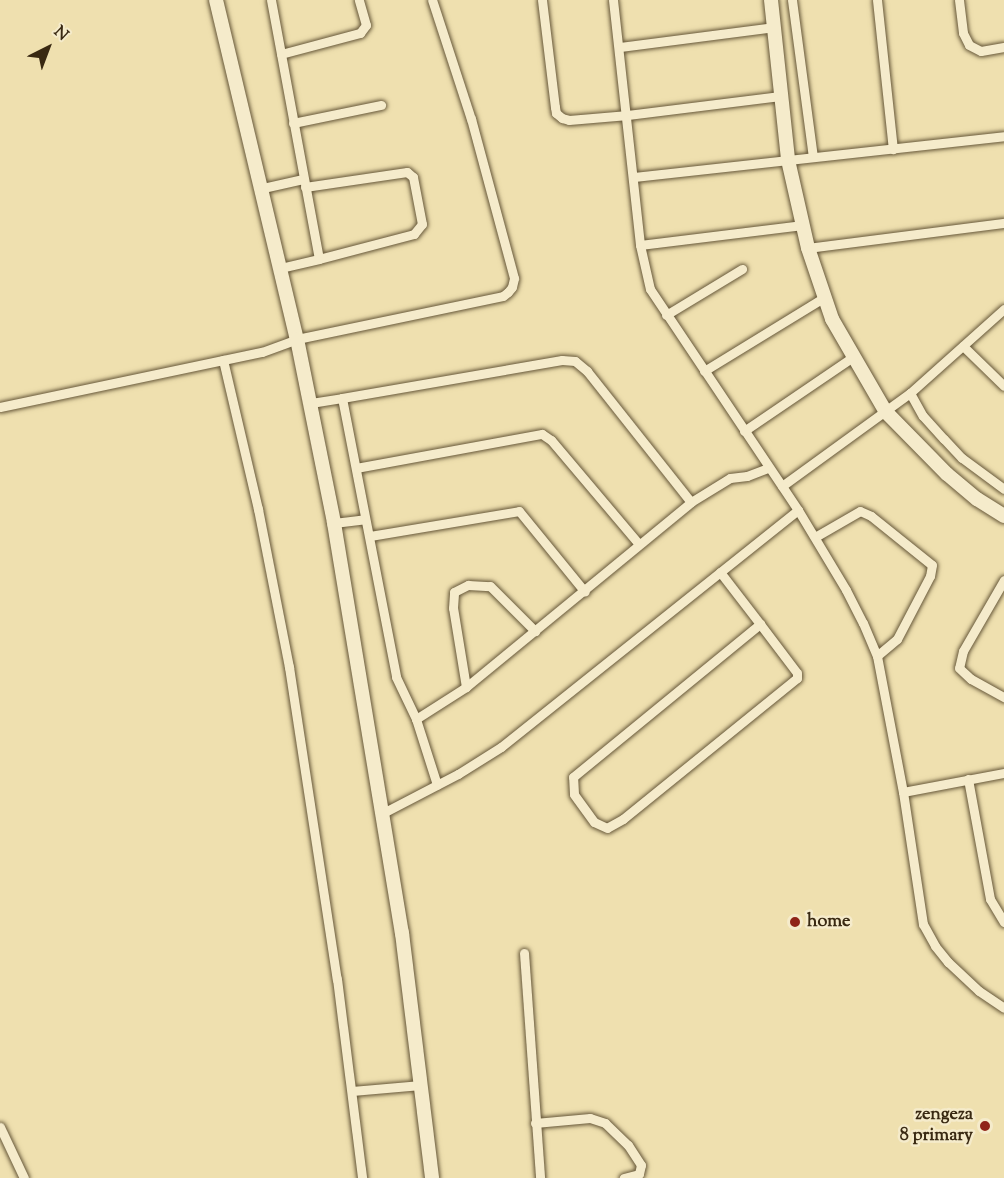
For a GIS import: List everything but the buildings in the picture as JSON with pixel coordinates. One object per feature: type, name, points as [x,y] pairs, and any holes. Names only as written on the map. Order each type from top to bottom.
[{"type":"main road","points":[[216,0],[263,188],[311,403],[334,524],[402,933],[432,1178]]},
{"type":"main road","points":[[771,0],[788,160],[808,248],[823,298],[853,357],[886,412],[947,474],[977,499],[1004,516]]},
{"type":"street","points":[[271,0],[319,259]]},
{"type":"street","points":[[281,54],[360,33],[366,25],[359,0]]},
{"type":"street","points":[[0,407],[223,360],[262,351],[297,339],[503,296],[512,287],[514,278],[474,130],[432,0]]},
{"type":"street","points":[[542,0],[556,113],[569,120],[780,96]]},
{"type":"street","points":[[613,0],[620,47],[640,245],[650,289],[798,510],[846,590],[877,656],[903,792],[921,917],[926,931],[948,962],[979,991],[1004,1008]]},
{"type":"street","points":[[792,0],[813,158]]},
{"type":"street","points":[[877,0],[893,149]]},
{"type":"street","points":[[959,0],[963,33],[969,45],[981,51],[1004,47]]},
{"type":"street","points":[[620,47],[773,27]]},
{"type":"street","points":[[293,123],[381,105]]},
{"type":"street","points":[[634,177],[1004,136]]},
{"type":"street","points":[[263,188],[407,172],[413,177],[422,224],[418,232],[281,268]]},
{"type":"street","points":[[808,248],[1004,223]]},
{"type":"street","points":[[640,245],[803,225]]},
{"type":"street","points":[[666,315],[742,269]]},
{"type":"street","points":[[704,370],[823,298]]},
{"type":"street","points":[[782,486],[910,393],[1004,309]]},
{"type":"street","points":[[963,346],[1004,386]]},
{"type":"street","points":[[744,431],[853,357]]},
{"type":"street","points":[[223,360],[258,509],[289,667],[362,1178]]},
{"type":"street","points":[[311,403],[562,360],[575,361],[587,371],[691,502]]},
{"type":"street","points":[[910,393],[923,416],[962,458],[1004,489]]},
{"type":"street","points":[[342,398],[396,677],[416,719],[437,785]]},
{"type":"street","points":[[356,468],[542,434],[551,440],[638,543]]},
{"type":"street","points":[[416,719],[466,687],[585,592],[638,543],[691,502],[730,478],[747,476],[768,468]]},
{"type":"street","points":[[383,813],[437,785],[501,747],[798,510]]},
{"type":"street","points":[[370,536],[519,511],[585,592]]},
{"type":"street","points":[[815,537],[860,512],[871,516],[932,565],[930,576],[897,639],[877,656]]},
{"type":"street","points":[[334,524],[365,519]]},
{"type":"street","points":[[720,572],[760,624],[797,673],[794,681],[623,819],[607,828],[594,822],[574,794],[573,777],[760,624]]},
{"type":"street","points":[[1004,580],[963,651],[959,668],[970,679],[1004,697]]},
{"type":"street","points":[[466,687],[453,608],[454,592],[468,585],[490,586],[535,631]]},
{"type":"street","points":[[903,792],[1004,773]]},
{"type":"street","points":[[969,779],[990,899],[1004,922]]},
{"type":"street","points":[[524,952],[540,1178]]},
{"type":"street","points":[[351,1090],[421,1085]]},
{"type":"street","points":[[535,1123],[590,1118],[605,1123],[628,1145],[642,1165],[639,1174],[624,1178]]},
{"type":"street","points":[[0,1127],[24,1178]]},
{"type":"place","name":"home","points":[[795,922]]},
{"type":"place","name":"zengeza 8 primary","points":[[985,1126]]}]
